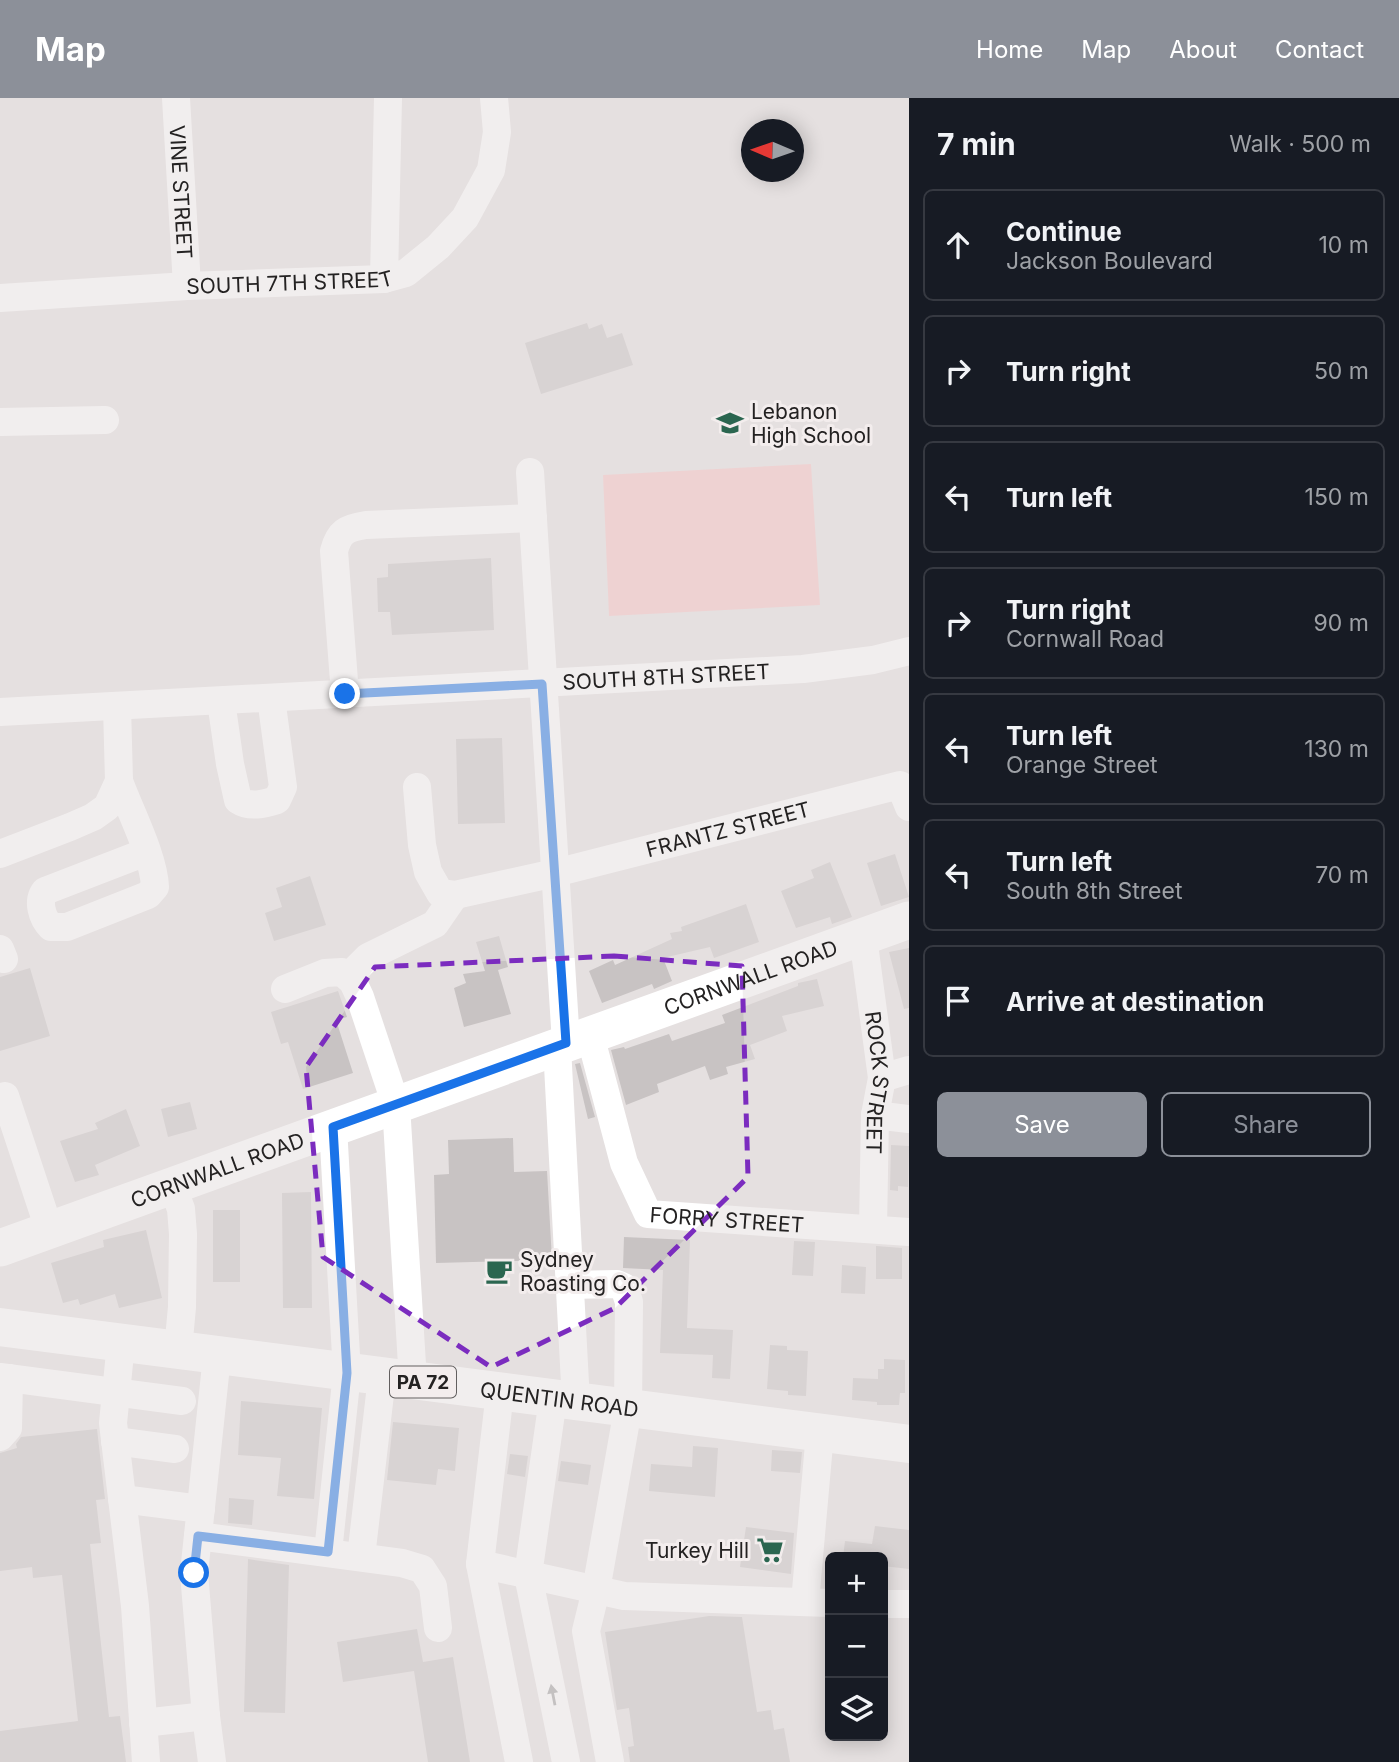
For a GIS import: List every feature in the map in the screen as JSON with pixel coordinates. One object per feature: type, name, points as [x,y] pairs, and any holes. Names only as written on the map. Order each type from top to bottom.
[{"type":"highway","name":"QUENTIN ROAD","points":[[0,1327],[909,1444]]},
{"type":"main road","name":"CORNWALL ROAD","points":[[0,1248],[909,920]]},
{"type":"street","name":"VINE STREET","points":[[176,98],[187,286]]},
{"type":"street","points":[[383,279],[388,98]]},
{"type":"street","name":"SOUTH 7TH STREET","points":[[0,298],[187,286],[383,279],[406,273],[438,247],[466,218],[491,170],[497,132],[494,98]]},
{"type":"street","points":[[0,422],[105,420]]},
{"type":"street","points":[[530,472],[555,873],[571,1042],[569,1285],[564,1401],[528,1575],[566,1762]]},
{"type":"street","points":[[345,694],[334,551],[338,536],[349,527],[366,525],[533,518]]},
{"type":"street","name":"SOUTH 8TH STREET","points":[[1,710],[220,701],[803,668],[873,660],[909,651]]},
{"type":"street","points":[[220,701],[238,800],[260,805],[278,800],[283,787],[271,698]]},
{"type":"street","points":[[117,706],[119,781],[146,852]]},
{"type":"street","points":[[0,854],[93,817],[107,807],[119,781]]},
{"type":"street","points":[[348,977],[368,957],[435,924],[455,895],[440,892],[428,872],[422,845],[418,787]]},
{"type":"street","name":"FRANTZ STREET","points":[[455,895],[904,796]]},
{"type":"street","name":"ROCK STREET","points":[[863,937],[882,1078],[875,1115],[873,1228]]},
{"type":"street","points":[[285,989],[325,973],[342,971],[348,977],[360,997],[396,1105],[381,1377],[361,1557]]},
{"type":"street","name":"FORRY STREET","points":[[571,1042],[648,1214],[909,1232]]},
{"type":"street","points":[[882,1078],[909,1070]]},
{"type":"street","points":[[5,1096],[49,1230]]},
{"type":"street","points":[[875,1115],[909,1119]]},
{"type":"street","points":[[328,1552],[381,1377],[333,1127]]},
{"type":"street","points":[[172,1185],[181,1209],[183,1234],[182,1307],[178,1350]]},
{"type":"street","points":[[569,1285],[617,1284],[624,1287],[628,1293],[628,1409],[596,1590],[586,1631],[610,1762]]},
{"type":"street","points":[[121,1343],[113,1423],[135,1606],[146,1762]]},
{"type":"street","points":[[212,1762],[205,1716],[194,1573],[217,1356]]},
{"type":"street","points":[[0,1437],[8,1428],[5,1378],[182,1401]]},
{"type":"street","points":[[500,1392],[480,1564],[519,1762]]},
{"type":"street","points":[[480,1564],[624,1596],[817,1603],[820,1433]]},
{"type":"street","points":[[115,1441],[175,1448]]},
{"type":"street","points":[[122,1500],[199,1522],[328,1552],[402,1563],[422,1569],[433,1586],[438,1628]]},
{"type":"street","points":[[888,1604],[909,1604]]},
{"type":"street","points":[[143,1723],[205,1716]]},
{"type":"highlighted area","points":[[614,956],[742,966],[748,1177],[615,1308],[491,1367],[323,1257],[306,1067],[375,967]]},
{"type":"shaded area","points":[[811,464],[820,605],[609,616],[603,475]]},
{"type":"building","points":[[587,323],[589,329],[602,324],[607,338],[622,333],[633,365],[541,394],[525,343]]},
{"type":"building","points":[[491,558],[494,630],[392,635],[390,612],[378,612],[377,578],[388,577],[388,564]]},
{"type":"building","points":[[502,738],[505,823],[458,824],[456,739]]},
{"type":"building","points":[[895,854],[909,897],[881,906],[867,863]]},
{"type":"building","points":[[830,862],[852,917],[832,924],[830,917],[796,928],[781,891],[814,878],[811,870]]},
{"type":"building","points":[[310,876],[326,925],[274,941],[265,913],[282,907],[276,888]]},
{"type":"building","points":[[746,904],[759,942],[714,958],[710,947],[663,958],[672,981],[654,989],[652,984],[602,1003],[589,971],[613,960],[615,965],[672,939],[670,933],[682,931],[681,927]]},
{"type":"building","points":[[499,936],[508,967],[498,970],[511,1014],[464,1027],[454,988],[466,983],[463,974],[485,971],[476,942]]},
{"type":"building","points":[[909,948],[909,1008],[904,1009],[889,952]]},
{"type":"building","points":[[30,968],[50,1036],[0,1051],[0,977]]},
{"type":"building","points":[[817,979],[824,1006],[782,1016],[787,1031],[750,1045],[755,1059],[726,1067],[728,1074],[710,1080],[705,1066],[657,1084],[659,1092],[626,1105],[611,1050],[625,1049],[669,1034],[672,1041],[725,1023],[722,1015],[798,986],[798,983]]},
{"type":"building","points":[[338,991],[347,1017],[336,1020],[353,1073],[303,1089],[288,1042],[281,1044],[271,1012]]},
{"type":"building","points":[[580,1063],[595,1117],[588,1119],[575,1064]]},
{"type":"building","points":[[190,1102],[197,1129],[168,1137],[161,1109]]},
{"type":"building","points":[[126,1109],[140,1146],[95,1165],[99,1175],[75,1182],[60,1141],[98,1129],[95,1123]]},
{"type":"building","points":[[513,1138],[514,1172],[547,1171],[552,1260],[436,1263],[434,1175],[449,1174],[448,1140]]},
{"type":"building","points":[[891,1145],[909,1146],[908,1187],[898,1186],[898,1191],[890,1190]]},
{"type":"building","points":[[311,1192],[312,1308],[283,1308],[282,1193]]},
{"type":"building","points":[[213,1210],[240,1210],[240,1282],[213,1282]]},
{"type":"building","points":[[146,1230],[162,1298],[119,1308],[115,1294],[80,1305],[78,1299],[63,1303],[51,1263],[104,1247],[103,1240]]},
{"type":"building","points":[[624,1237],[690,1240],[687,1328],[733,1330],[730,1379],[712,1378],[713,1355],[660,1353],[663,1270],[623,1268]]},
{"type":"building","points":[[794,1241],[815,1242],[813,1276],[792,1275]]},
{"type":"building","points":[[876,1246],[902,1248],[902,1279],[876,1279]]},
{"type":"building","points":[[842,1265],[866,1267],[865,1294],[841,1293]]},
{"type":"building","points":[[770,1345],[787,1346],[787,1350],[808,1351],[806,1396],[788,1395],[788,1391],[767,1389]]},
{"type":"building","points":[[884,1359],[905,1360],[905,1393],[900,1393],[899,1405],[877,1405],[877,1402],[852,1400],[853,1378],[878,1379],[878,1369],[884,1369]]},
{"type":"building","points":[[241,1401],[322,1408],[314,1499],[277,1496],[281,1458],[238,1455]]},
{"type":"building","points":[[393,1422],[459,1428],[455,1471],[438,1469],[436,1485],[387,1480]]},
{"type":"building","points":[[97,1429],[105,1499],[96,1500],[101,1543],[90,1544],[109,1717],[120,1716],[126,1762],[0,1762],[0,1731],[78,1721],[62,1575],[33,1578],[32,1567],[0,1571],[0,1453],[17,1448],[16,1444],[21,1437]]},
{"type":"building","points":[[693,1446],[718,1448],[715,1497],[649,1491],[651,1464],[692,1467]]},
{"type":"building","points":[[772,1450],[802,1452],[800,1473],[771,1471]]},
{"type":"building","points":[[510,1454],[528,1456],[525,1477],[507,1474]]},
{"type":"building","points":[[561,1461],[591,1465],[588,1485],[558,1481]]},
{"type":"building","points":[[229,1498],[254,1500],[252,1525],[228,1523]]},
{"type":"building","points":[[875,1526],[909,1530],[909,1569],[888,1567],[888,1552],[844,1552],[845,1541],[872,1544]]},
{"type":"building","name":"Turkey Hill","points":[[746,1527],[794,1533],[791,1574],[740,1567]]},
{"type":"building","points":[[248,1559],[289,1565],[285,1713],[244,1712]]},
{"type":"building","points":[[709,1616],[742,1617],[757,1712],[771,1710],[774,1730],[784,1728],[790,1762],[630,1762],[628,1747],[634,1746],[629,1708],[617,1710],[605,1632]]},
{"type":"building","points":[[417,1629],[423,1662],[453,1657],[470,1762],[428,1762],[414,1671],[343,1682],[337,1642]]},
{"type":"place","name":"Lebanon High School","points":[[730,423]]},
{"type":"place","name":"Sydney Roasting Co.","points":[[499,1271]]},
{"type":"place","name":"Turkey Hill","points":[[770,1550]]},
{"type":"route","points":[[194,1573],[198,1536],[328,1552],[347,1373],[333,1127],[566,1043],[542,684],[345,694]]}]
